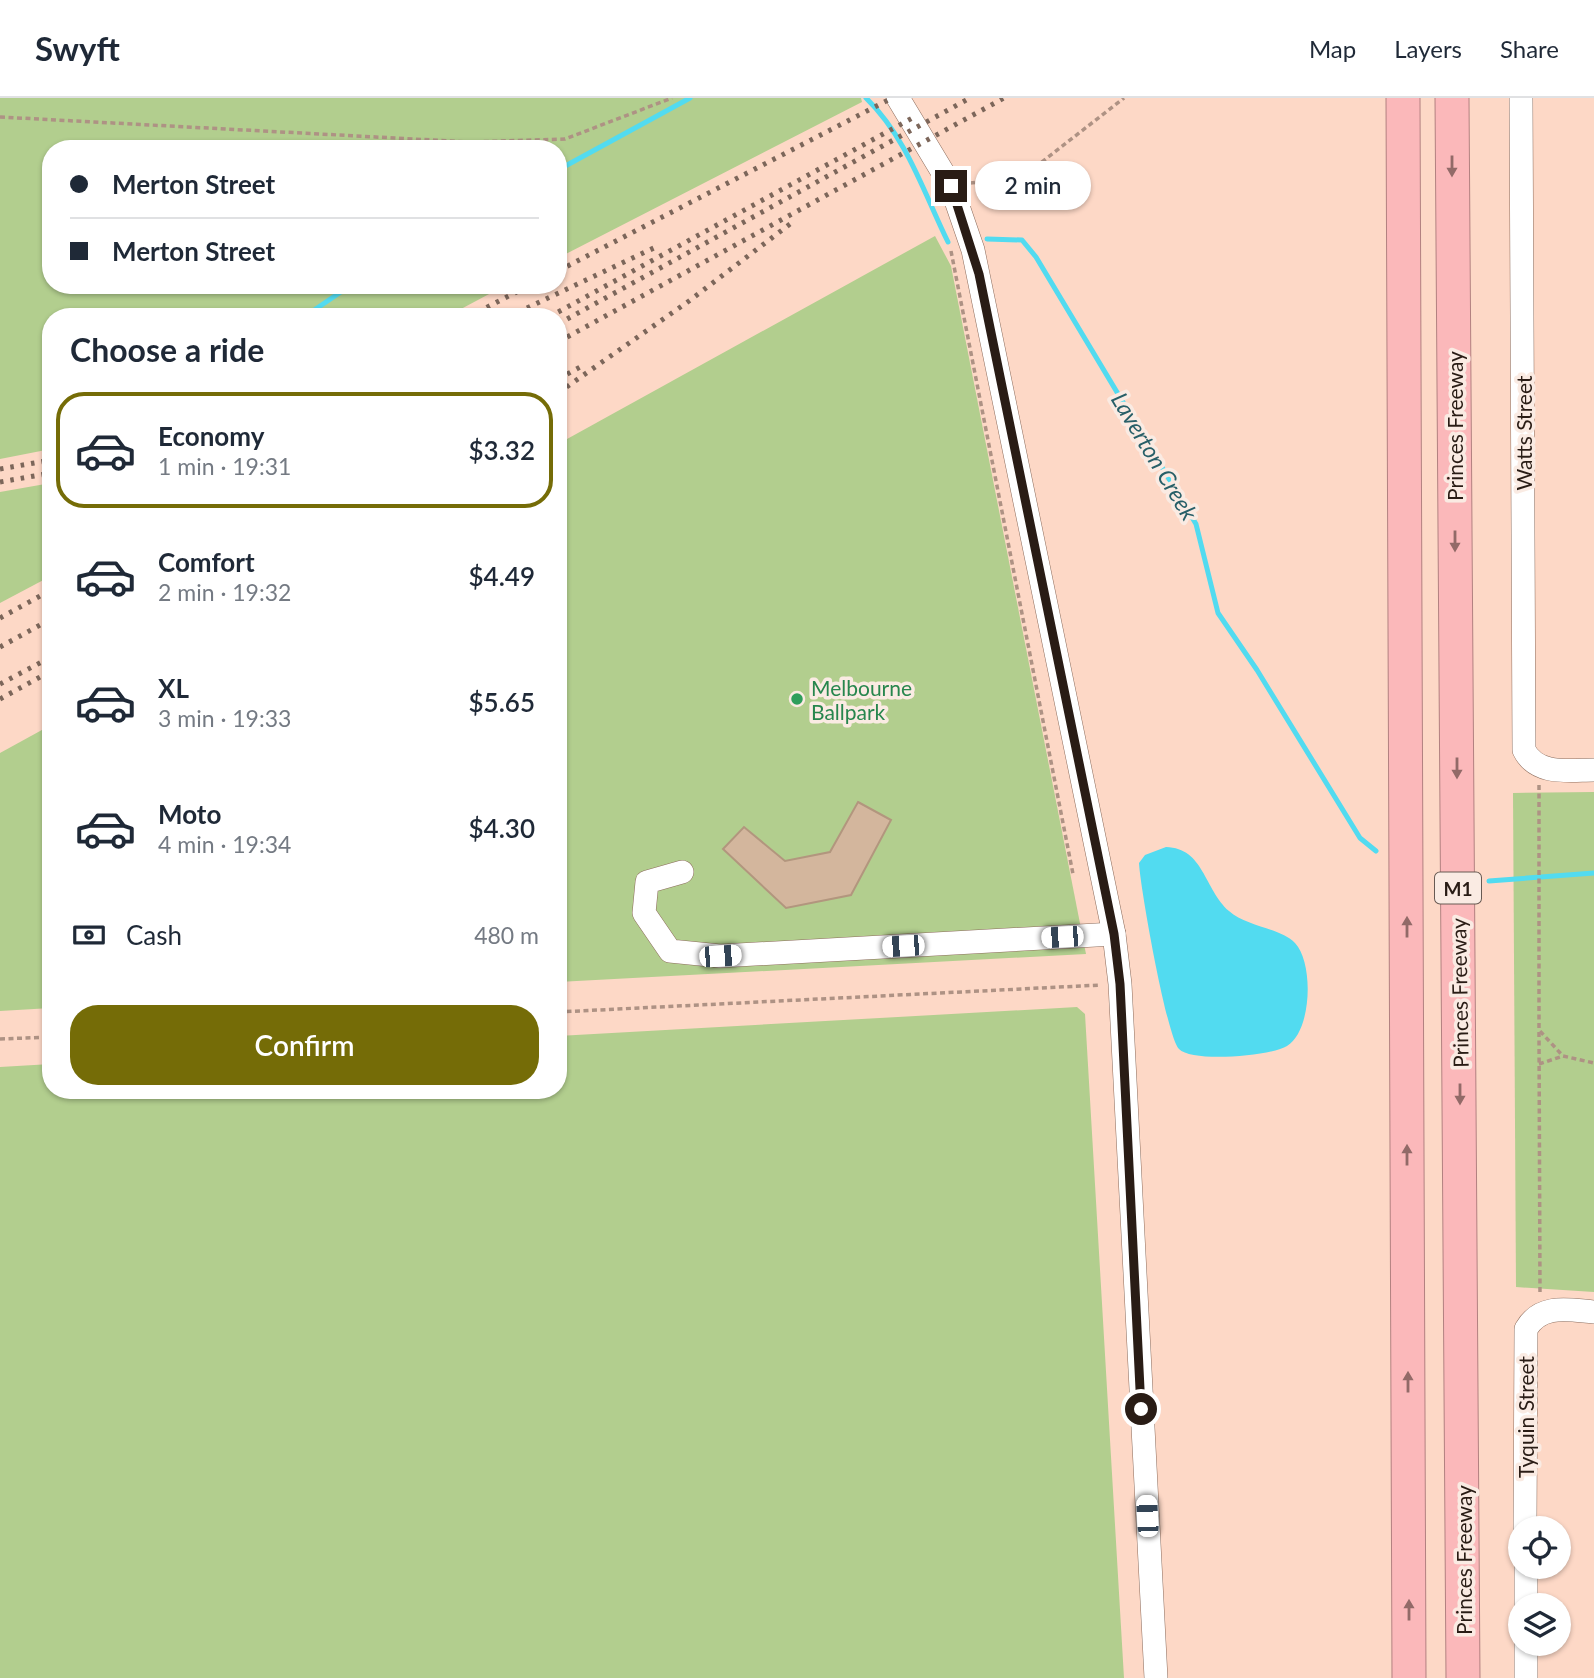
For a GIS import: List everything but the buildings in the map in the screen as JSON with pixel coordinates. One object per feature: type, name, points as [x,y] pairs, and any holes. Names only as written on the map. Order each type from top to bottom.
[{"type":"highway","name":"M1","points":[[1403,98],[1409,1678]]},
{"type":"highway","name":"Princes Freeway","points":[[1451,98],[1463,1678]]},
{"type":"street","points":[[898,98],[951,186],[979,274],[1114,934],[1120,984],[1156,1678]]},
{"type":"street","name":"Watts Street","points":[[1521,98],[1524,750],[1537,772]]},
{"type":"street","points":[[1537,772],[1544,768],[1594,770]]},
{"type":"street","points":[[682,872],[647,882],[644,913],[670,951],[720,956],[1114,934]]},
{"type":"street","points":[[1541,1313],[1553,1309],[1594,1311]]},
{"type":"street","name":"Tyquin Street","points":[[1525,1516],[1525,1338],[1530,1323],[1541,1313]]},
{"type":"street","points":[[1526,1656],[1526,1678]]},
{"type":"path","points":[[533,140],[565,139],[672,98]]},
{"type":"path","points":[[951,186],[1010,179],[1029,172],[1124,98]]},
{"type":"path","points":[[0,117],[432,140]]},
{"type":"path","points":[[951,251],[1073,874]]},
{"type":"path","points":[[1537,772],[1541,1313]]},
{"type":"path","points":[[567,1012],[1120,984]]},
{"type":"path","points":[[1539,1030],[1563,1056]]},
{"type":"path","points":[[0,1039],[42,1037]]},
{"type":"path","points":[[1539,1063],[1563,1056],[1594,1063]]},
{"type":"green space","points":[[0,98],[861,98],[862,102],[567,253],[567,140],[42,140],[42,294],[489,294],[463,308],[42,308],[42,451],[0,459]]},
{"type":"green space","name":"Melbourne Ballpark","points":[[935,236],[951,266],[1086,954],[567,982],[567,439]]},
{"type":"green space","points":[[42,485],[42,581],[0,603],[0,492]]},
{"type":"green space","points":[[42,730],[42,1009],[0,1011],[0,753]]},
{"type":"green space","points":[[1594,792],[1594,1292],[1516,1287],[1513,793]]},
{"type":"green space","points":[[1077,1007],[1085,1014],[1124,1678],[0,1678],[0,1067],[42,1065],[42,1099],[567,1099],[567,1035]]},
{"type":"water","points":[[1166,847],[1179,849],[1196,862],[1229,911],[1295,943],[1305,965],[1308,996],[1301,1026],[1287,1046],[1265,1053],[1215,1057],[1199,1056],[1179,1049],[1161,991],[1139,863],[1145,855]]},
{"type":"waterway","points":[[567,165],[690,98]]},
{"type":"waterway","name":"Laverton Creek","points":[[866,98],[893,130],[948,242]]},
{"type":"waterway","name":"Laverton Creek","points":[[987,239],[1022,240],[1036,257],[1196,524],[1218,613],[1257,670],[1360,838],[1376,851]]},
{"type":"waterway","points":[[317,308],[338,294]]},
{"type":"waterway","name":"Laverton Creek","points":[[1489,881],[1594,873]]},
{"type":"railway","points":[[567,266],[892,98]]},
{"type":"railway","points":[[567,319],[970,98]]},
{"type":"railway","points":[[567,337],[1004,98]]},
{"type":"railway","points":[[565,308],[916,116]]},
{"type":"railway","points":[[567,387],[689,301],[790,224]]},
{"type":"railway","points":[[567,289],[658,246]]},
{"type":"railway","points":[[485,308],[513,294]]},
{"type":"railway","points":[[527,308],[557,294]]},
{"type":"railway","points":[[567,374],[584,365]]},
{"type":"railway","points":[[0,469],[42,462]]},
{"type":"railway","points":[[0,482],[42,475]]},
{"type":"railway","points":[[0,618],[42,595]]},
{"type":"railway","points":[[0,647],[42,624]]},
{"type":"railway","points":[[0,684],[42,662]]},
{"type":"railway","points":[[0,699],[42,676]]},
{"type":"place","name":"Melbourne Ballpark","points":[[797,699]]},
{"type":"route","points":[[951,186],[979,274],[1114,934],[1120,984],[1141,1409]]}]
